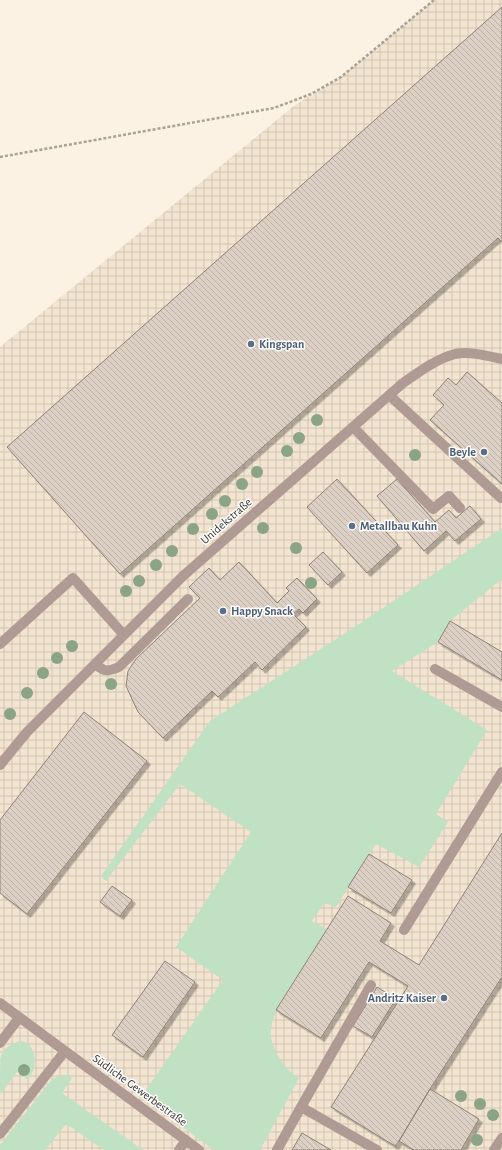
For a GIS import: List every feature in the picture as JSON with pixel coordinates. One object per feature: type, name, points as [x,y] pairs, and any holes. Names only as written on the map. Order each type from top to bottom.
[{"type":"street","name":"Unidekstraße","points":[[0,765],[26,732],[183,576],[403,383],[438,360],[456,354],[478,354],[502,360]]},
{"type":"street","points":[[389,395],[501,498]]},
{"type":"street","points":[[353,427],[433,509],[449,496],[460,508]]},
{"type":"street","points":[[0,644],[73,578],[124,635]]},
{"type":"street","points":[[96,664],[103,670],[109,671],[118,668],[188,599]]},
{"type":"street","points":[[435,669],[502,707]]},
{"type":"street","points":[[404,930],[502,772]]},
{"type":"street","points":[[277,1150],[370,985]]},
{"type":"street","name":"Südliche Gewerbestraße","points":[[0,1003],[199,1150]]},
{"type":"street","points":[[0,1043],[19,1018]]},
{"type":"street","points":[[0,1134],[65,1051]]},
{"type":"street","points":[[301,1107],[377,1150]]},
{"type":"street","points":[[494,1150],[502,1138]]},
{"type":"street","points":[[179,1150],[186,1140]]},
{"type":"path","points":[[0,157],[274,108],[311,94],[341,77],[434,0]]},
{"type":"shaded area","points":[[434,0],[502,0],[502,1150],[0,1150],[0,347],[295,105],[341,77]]},
{"type":"green space","points":[[502,528],[502,579],[450,621],[438,642],[392,671],[487,730],[436,814],[448,822],[419,867],[376,844],[336,907],[324,903],[312,921],[327,929],[280,1002],[274,1016],[271,1030],[271,1037],[275,1051],[288,1070],[299,1078],[260,1150],[214,1150],[141,1097],[223,980],[176,947],[251,832],[180,784],[106,881],[101,876],[210,721],[353,628]]},
{"type":"green space","points":[[21,1041],[28,1043],[32,1049],[35,1058],[34,1069],[28,1080],[17,1072],[0,1094],[1,1055],[10,1046]]},
{"type":"green space","points":[[62,1075],[68,1075],[72,1078],[62,1093],[143,1150],[104,1150],[66,1124],[45,1150],[0,1150],[0,1145],[52,1079]]},
{"type":"building","name":"Kingspan","points":[[502,7],[502,242],[498,238],[120,574],[7,447]]},
{"type":"building","name":"Beyle","points":[[467,372],[502,403],[502,484],[430,420],[444,405],[433,395],[448,378],[456,385]]},
{"type":"building","name":"Metallbau Kuhn","points":[[337,479],[398,545],[367,573],[307,507]]},
{"type":"building","points":[[397,479],[435,522],[449,510],[456,518],[470,506],[481,519],[455,541],[446,531],[424,551],[377,496]]},
{"type":"building","points":[[323,552],[342,572],[328,585],[309,565]]},
{"type":"building","points":[[239,562],[277,603],[289,591],[286,588],[297,578],[317,599],[303,613],[299,609],[293,614],[306,627],[262,670],[255,662],[218,697],[212,691],[163,738],[138,712],[126,686],[128,671],[136,659],[200,598],[189,587],[209,568],[220,580]]},
{"type":"building","points":[[450,621],[502,652],[502,680],[438,642]]},
{"type":"building","points":[[84,712],[147,761],[27,914],[0,893],[0,820]]},
{"type":"building","name":"Andritz Kaiser","points":[[502,833],[502,977],[395,1146],[331,1107],[408,986],[369,962],[321,1038],[276,1010],[348,896],[391,923],[380,941],[419,965]]},
{"type":"building","points":[[369,854],[412,880],[391,913],[348,887]]},
{"type":"building","points":[[112,886],[132,900],[120,916],[100,902]]},
{"type":"building","points":[[165,961],[195,982],[143,1057],[112,1035]]},
{"type":"building","points":[[377,987],[396,999],[372,1037],[353,1026]]},
{"type":"building","points":[[430,1089],[479,1119],[461,1150],[414,1150],[399,1141]]},
{"type":"building","points":[[302,1133],[331,1150],[292,1150]]},
{"type":"place","name":"Kingspan","points":[[251,344]]},
{"type":"place","name":"Beyle","points":[[484,452]]},
{"type":"place","name":"Metallbau Kuhn","points":[[352,526]]},
{"type":"place","name":"Happy Snack","points":[[223,611]]},
{"type":"place","name":"Andritz Kaiser","points":[[444,998]]}]
